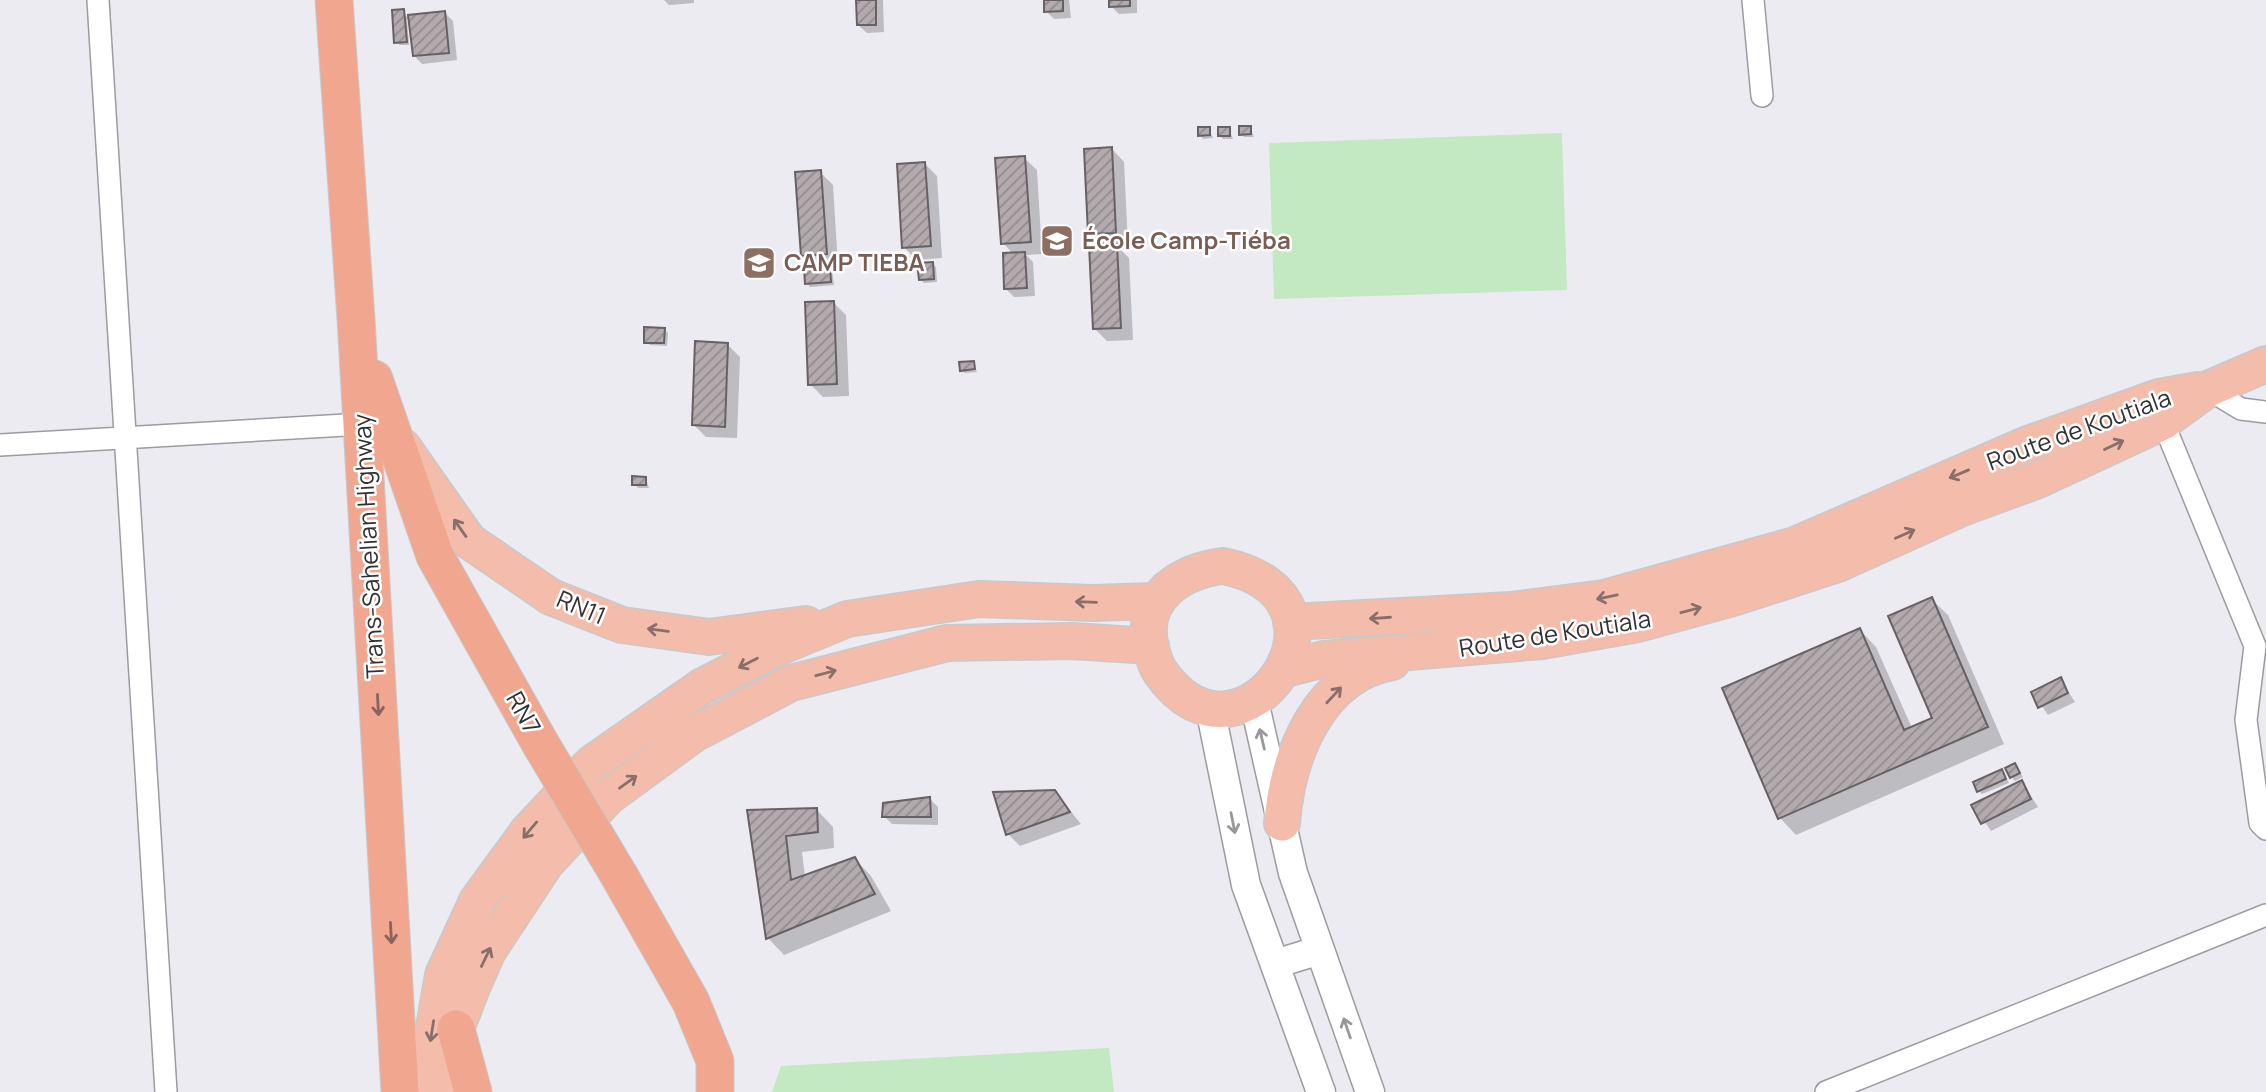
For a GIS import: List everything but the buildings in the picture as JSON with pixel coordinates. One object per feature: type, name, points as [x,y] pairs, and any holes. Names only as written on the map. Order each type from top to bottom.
[{"type":"highway","name":"RN7","points":[[334,0],[356,319],[375,424],[435,556],[691,1002],[715,1061],[715,1092]]},
{"type":"highway","name":"Trans-Sahelian Highway","points":[[375,424],[400,1092]]},
{"type":"highway","points":[[456,1029],[473,1092]]},
{"type":"main road","points":[[2208,389],[2266,364]]},
{"type":"main road","name":"Route de Koutiala","points":[[1285,669],[1324,659],[1542,641],[1638,624],[1733,598],[1839,564],[1962,508],[2038,480],[2163,422],[2208,389]]},
{"type":"main road","name":"Route de Koutiala","points":[[1291,622],[1511,610],[1604,598],[1795,545],[2028,444],[2159,397],[2208,389]]},
{"type":"main road","name":"RN11","points":[[375,424],[470,541],[551,597],[622,625],[709,637],[979,599],[1154,601]]},
{"type":"main road","points":[[1223,566],[1247,571],[1268,583],[1284,602],[1291,622],[1292,648],[1285,669],[1272,688],[1254,701],[1233,708],[1210,708],[1189,701],[1171,688],[1158,669],[1147,626],[1154,601],[1178,580],[1200,569],[1223,566]]},
{"type":"main road","name":"RN11","points":[[423,1092],[443,975],[477,901],[528,831],[592,763],[701,687],[777,648],[847,619]]},
{"type":"main road","points":[[448,1092],[456,1029],[488,951],[546,863],[608,797],[694,734],[790,682],[947,643],[1072,641],[1151,646]]},
{"type":"main road","points":[[1282,823],[1284,794],[1295,753],[1313,718],[1342,686],[1384,663],[1475,648]]},
{"type":"street","points":[[98,0],[166,1092]]},
{"type":"street","points":[[1753,0],[1762,96]]},
{"type":"street","points":[[2208,389],[2241,409],[2266,412]]},
{"type":"street","points":[[2163,422],[2261,643],[2246,720],[2260,822],[2266,829]]},
{"type":"street","points":[[0,445],[375,424]]},
{"type":"street","points":[[1254,701],[1293,873],[1370,1092]]},
{"type":"street","points":[[1210,708],[1246,885],[1321,1092]]},
{"type":"street","points":[[1826,1092],[2266,915]]},
{"type":"street","points":[[1275,964],[1320,950]]},
{"type":"green space","points":[[1562,133],[1567,290],[1274,299],[1269,143]]},
{"type":"green space","points":[[1109,1048],[1114,1092],[772,1092],[781,1066]]},
{"type":"place","name":"École Camp-Tiéba","points":[[1057,241]]},
{"type":"place","name":"CAMP TIEBA","points":[[759,263]]}]
